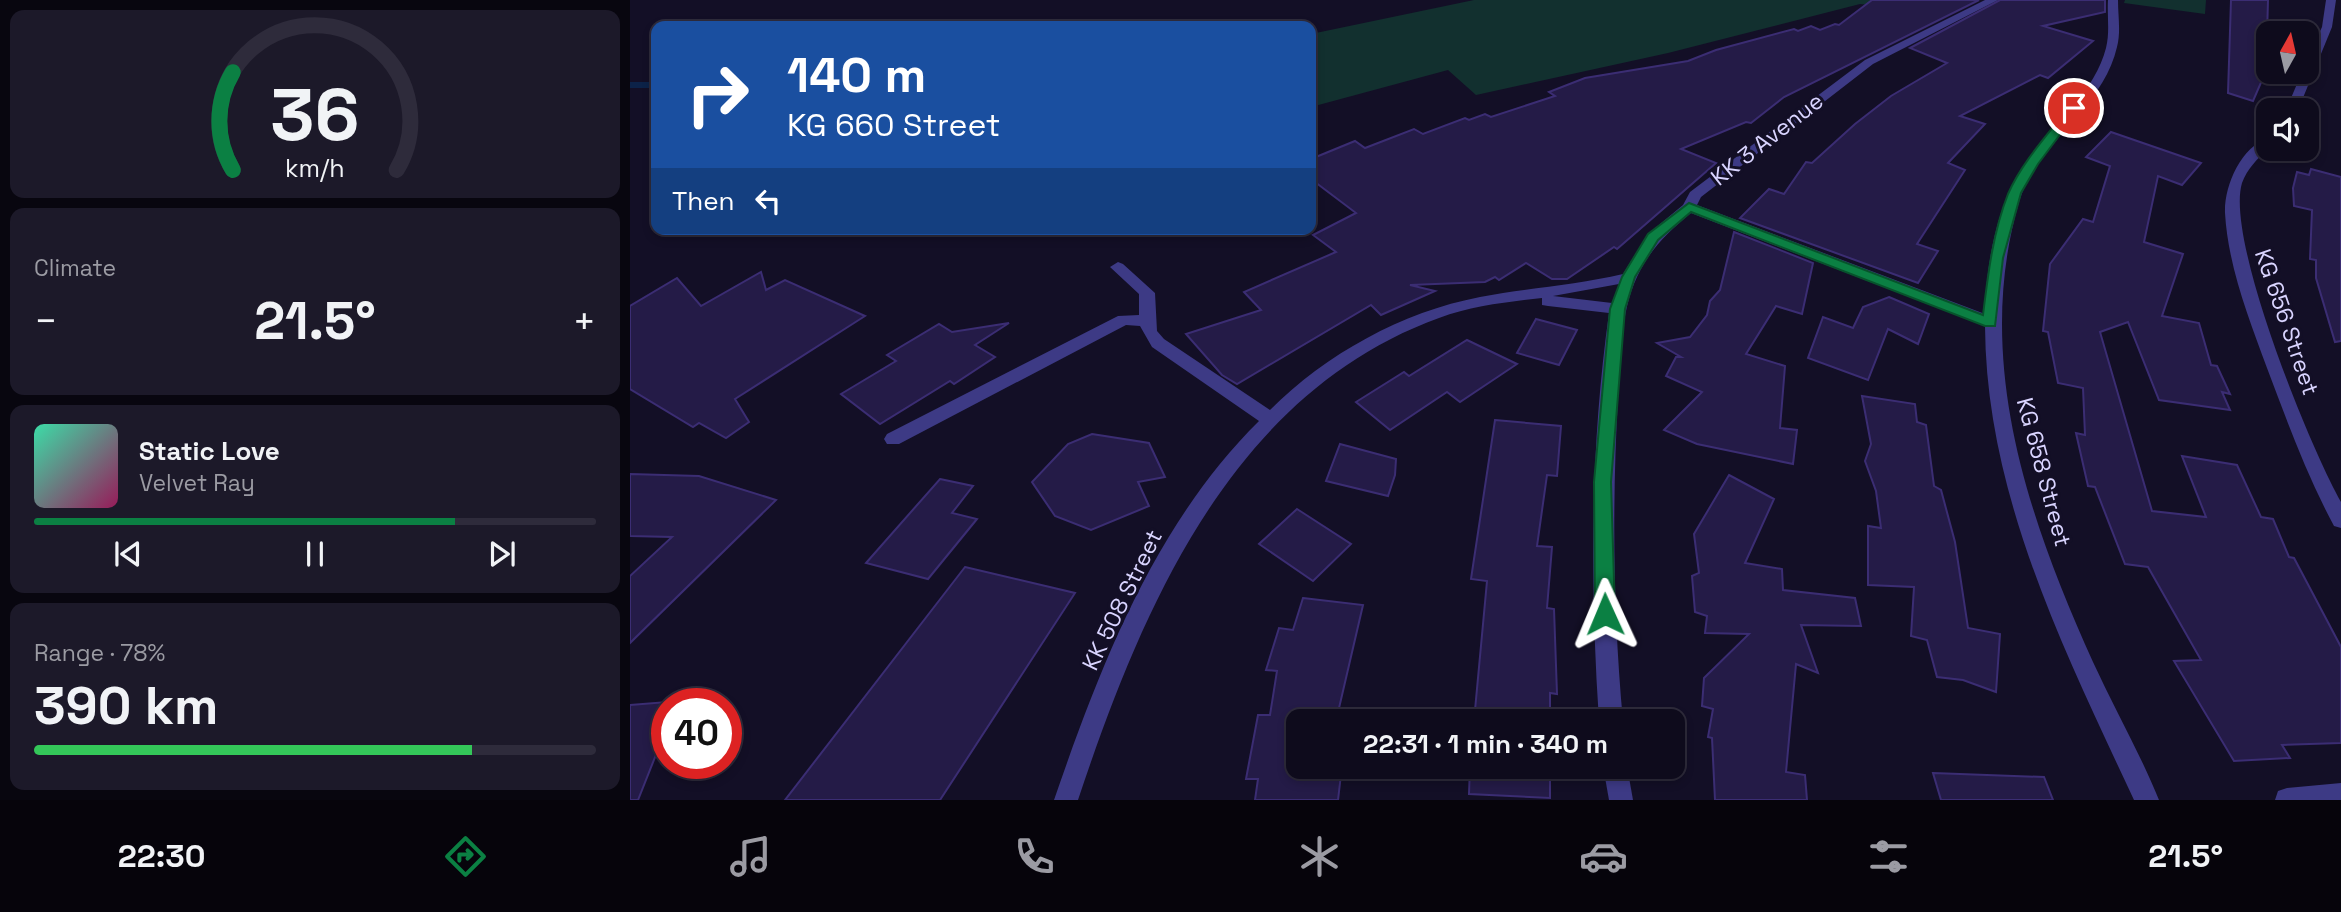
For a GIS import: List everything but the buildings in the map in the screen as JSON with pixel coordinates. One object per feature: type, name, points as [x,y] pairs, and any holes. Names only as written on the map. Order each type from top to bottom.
[{"type":"street","name":"KK 3 Avenue","points":[[1610,709],[1606,666],[1603,482],[1618,309],[1629,277],[1653,237],[1689,207],[1695,195],[1747,152],[1869,62],[1918,34],[1993,0]]},
{"type":"street","name":"KG 658 Street","points":[[2113,0],[2112,50],[2102,72],[2032,163],[2015,193],[1996,258],[1990,322],[2002,428],[2030,530],[2069,635],[2147,800]]},
{"type":"street","points":[[2297,98],[2327,27],[2331,0]]},
{"type":"street","name":"KG 656 Street","points":[[2256,153],[2248,160],[2234,186],[2233,219],[2242,270],[2262,333],[2334,495],[2341,520]]},
{"type":"street","points":[[1689,207],[1990,322]]},
{"type":"street","points":[[1118,267],[1147,293],[1149,332],[1158,343],[1269,419]]},
{"type":"street","name":"KK 508 Street","points":[[1066,800],[1093,716],[1164,562],[1216,480],[1269,419],[1344,359],[1389,332],[1434,314],[1504,299],[1583,290],[1629,277]]},
{"type":"street","name":"KK 508 Street","points":[[1504,299],[1618,309]]},
{"type":"street","points":[[893,439],[1124,320],[1147,320]]},
{"type":"street","points":[[1618,779],[1622,800]]},
{"type":"street","points":[[2287,800],[2341,795]]},
{"type":"green space","points":[[1474,0],[1914,0],[1887,7],[1860,4],[1668,53],[1476,95],[1448,70],[1316,106],[1316,33]]},
{"type":"green space","points":[[2125,0],[2206,0],[2205,14],[2124,3]]},
{"type":"waterway","points":[[630,85],[651,85]]},
{"type":"route","points":[[1605,614],[1603,482],[1606,416],[1618,309],[1629,277],[1653,237],[1689,207],[1990,322],[1996,258],[2015,193],[2032,163],[2074,108]]}]
